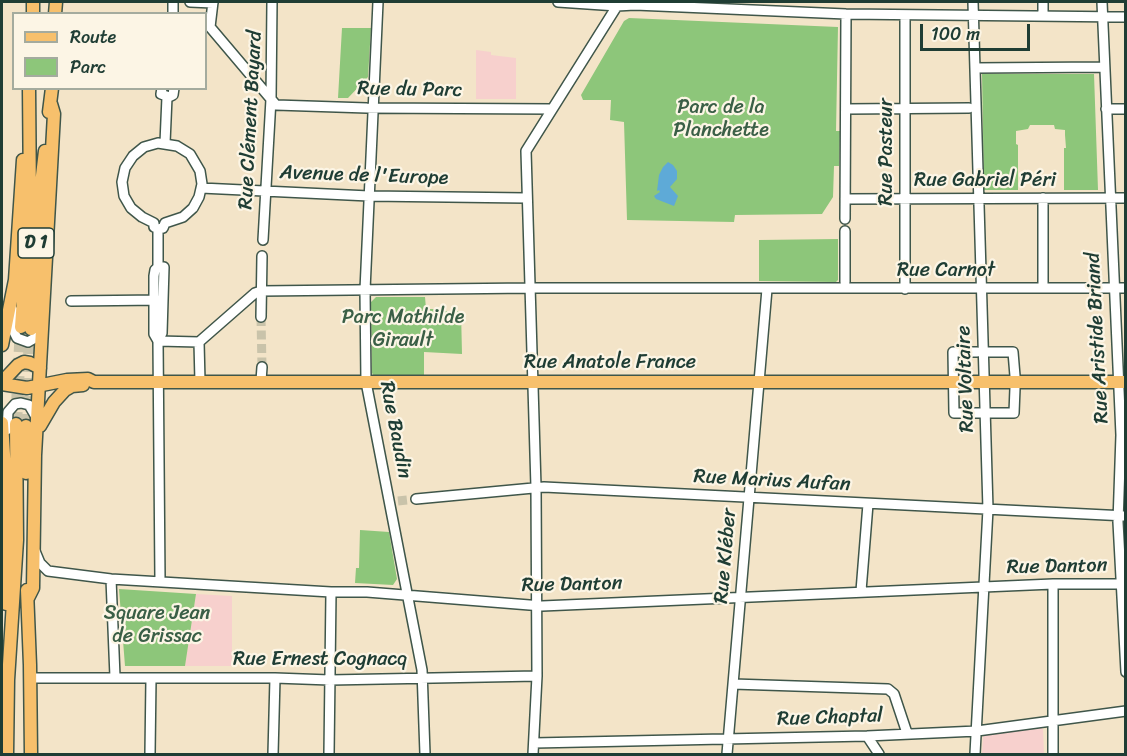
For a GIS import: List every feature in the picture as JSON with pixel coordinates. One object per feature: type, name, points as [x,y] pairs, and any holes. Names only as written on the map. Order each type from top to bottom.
[{"type":"main road","name":"D 1","points":[[29,90],[31,330]]},
{"type":"main road","name":"D 1","points":[[31,330],[39,200],[52,90]]},
{"type":"main road","points":[[2,345],[15,280],[23,158],[29,138]]},
{"type":"main road","points":[[8,754],[8,680],[17,540],[29,427],[40,386],[40,368],[31,330]]},
{"type":"main road","points":[[40,368],[24,362],[18,365],[2,383],[23,388],[67,380],[88,379],[94,382]]},
{"type":"main road","points":[[31,754],[26,538],[29,427],[51,407],[65,390],[72,386],[94,382]]},
{"type":"main road","name":"Rue Anatole France","points":[[94,382],[1122,382]]},
{"type":"main road","points":[[2,423],[5,603],[11,615]]},
{"type":"main road","points":[[28,598],[33,588],[34,548],[29,427]]},
{"type":"street","points":[[190,2],[213,2],[208,27],[268,96]]},
{"type":"street","name":"Rue Clément Bayard","points":[[268,96],[272,41],[270,2]]},
{"type":"street","name":"Rue Clément Bayard","points":[[263,240],[270,2]]},
{"type":"street","name":"Rue Baudin","points":[[378,2],[365,290],[366,381],[394,501],[407,595],[423,678],[425,754]]},
{"type":"street","points":[[558,2],[905,16],[1125,17]]},
{"type":"street","points":[[793,12],[794,2]]},
{"type":"street","name":"Rue Voltaire","points":[[973,2],[988,509],[975,754]]},
{"type":"street","points":[[1043,2],[1043,16]]},
{"type":"street","name":"Rue Aristide Briand","points":[[1102,2],[1114,288],[1122,382],[1125,672]]},
{"type":"street","points":[[533,754],[537,676],[536,487],[526,151],[618,4]]},
{"type":"street","points":[[845,219],[846,14]]},
{"type":"street","name":"Rue Pasteur","points":[[905,16],[905,289]]},
{"type":"street","points":[[975,68],[1104,67]]},
{"type":"street","points":[[165,93],[165,143]]},
{"type":"street","name":"Rue du Parc","points":[[268,96],[276,105],[552,109]]},
{"type":"street","points":[[846,109],[969,108]]},
{"type":"street","points":[[1106,109],[1125,109]]},
{"type":"street","points":[[165,143],[178,147],[194,159],[200,171],[201,188],[196,203],[188,213],[176,220],[159,225],[142,218],[131,208],[124,196],[123,177],[128,161],[138,151],[151,145],[165,143]]},
{"type":"street","name":"Avenue de l'Europe","points":[[201,188],[369,196],[526,198]]},
{"type":"street","points":[[1042,198],[1043,288]]},
{"type":"street","name":"Rue Gabriel Péri","points":[[846,199],[1125,198]]},
{"type":"street","points":[[159,225],[158,267],[164,267],[159,300],[162,333],[158,341],[157,382],[159,581]]},
{"type":"street","points":[[845,231],[845,285]]},
{"type":"street","points":[[261,317],[262,256]]},
{"type":"street","name":"Rue Carnot","points":[[261,291],[530,288],[767,289],[845,285],[905,289],[1125,288]]},
{"type":"street","name":"Rue Kléber","points":[[727,754],[767,289]]},
{"type":"street","points":[[158,341],[199,342],[255,293],[261,291]]},
{"type":"street","points":[[71,301],[159,300]]},
{"type":"street","points":[[11,307],[14,312],[14,332],[17,338],[28,342],[31,330]]},
{"type":"street","points":[[199,342],[200,382]]},
{"type":"street","points":[[977,352],[953,352],[954,413],[1014,413],[1015,388]]},
{"type":"street","points":[[987,352],[1013,352],[1015,376]]},
{"type":"street","points":[[261,367],[261,381]]},
{"type":"street","points":[[4,445],[8,412],[15,404],[24,403],[31,407],[35,414],[29,427]]},
{"type":"street","name":"Rue Marius Aufan","points":[[416,499],[536,487],[1122,516]]},
{"type":"street","points":[[861,591],[868,504]]},
{"type":"street","name":"Rue Danton","points":[[34,548],[40,563],[48,571],[111,579],[331,592],[367,592],[537,605],[1053,584],[1123,584]]},
{"type":"street","points":[[111,579],[115,677]]},
{"type":"street","points":[[1053,584],[1053,754]]},
{"type":"street","points":[[329,754],[331,592]]},
{"type":"street","name":"Rue Ernest Cognacq","points":[[30,678],[330,680],[537,676]]},
{"type":"street","points":[[150,754],[151,678]]},
{"type":"street","points":[[273,754],[275,678]]},
{"type":"street","points":[[733,684],[888,688],[894,694],[907,733]]},
{"type":"street","name":"Rue Chaptal","points":[[534,743],[867,736],[977,731],[1125,711]]},
{"type":"street","points":[[867,736],[879,754]]},
{"type":"shaded area","points":[[476,50],[491,52],[491,55],[516,58],[516,99],[476,99]]},
{"type":"shaded area","points":[[196,594],[232,596],[232,666],[185,666]]},
{"type":"shaded area","points":[[1043,729],[1044,754],[982,754],[985,735]]},
{"type":"green space","name":"Parc de la Planchette","points":[[629,18],[838,27],[836,131],[840,131],[839,166],[834,166],[833,197],[822,214],[735,215],[734,222],[627,220],[624,122],[610,120],[611,100],[583,100],[581,95],[624,21]]},
{"type":"green space","points":[[342,28],[371,28],[368,77],[348,98],[338,98]]},
{"type":"green space","points":[[982,74],[1094,74],[1098,190],[1064,190],[1065,130],[1055,129],[1054,125],[1030,125],[1028,129],[1016,131],[1018,190],[984,190]]},
{"type":"green space","points":[[838,239],[838,280],[836,282],[759,281],[759,240]]},
{"type":"green space","name":"Parc Mathilde Girault","points":[[376,297],[425,297],[426,309],[461,311],[462,354],[424,352],[424,376],[374,376],[372,373],[371,302]]},
{"type":"green space","points":[[360,530],[389,532],[397,579],[393,585],[355,583],[356,568],[359,568]]},
{"type":"green space","name":"Square Jean de Grissac","points":[[119,589],[196,594],[185,666],[125,666]]},
{"type":"water","points":[[668,162],[677,171],[677,179],[670,187],[678,196],[674,206],[654,196],[660,192],[657,191],[659,175]]},
{"type":"tunnel","points":[[261,317],[262,367]]},
{"type":"tunnel","points":[[16,424],[21,327]]},
{"type":"tunnel","points":[[26,426],[30,332]]},
{"type":"tunnel","points":[[398,501],[416,499]]}]
